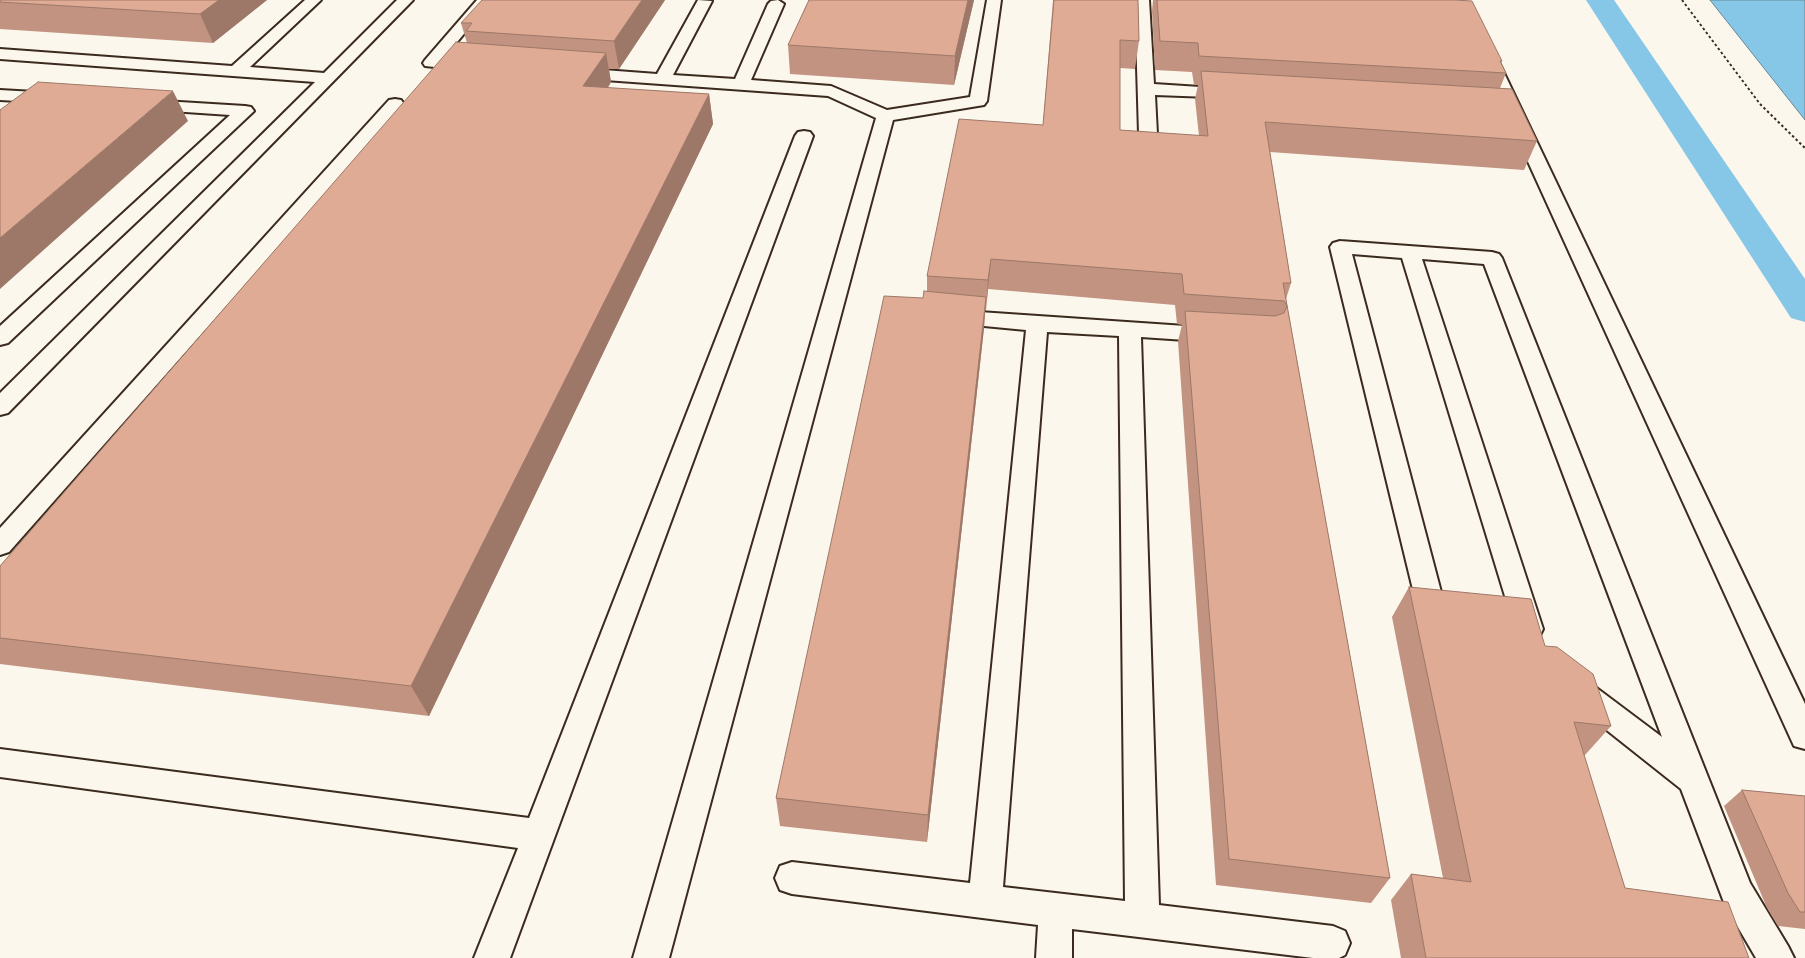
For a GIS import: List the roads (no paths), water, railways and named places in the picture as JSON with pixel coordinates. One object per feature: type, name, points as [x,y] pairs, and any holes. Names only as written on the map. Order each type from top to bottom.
[{"type":"lane","points":[[236,71],[314,0]]},
{"type":"lane","points":[[0,407],[406,0]]},
{"type":"lane","points":[[485,0],[430,63],[488,67]]},
{"type":"lane","points":[[565,73],[831,91],[885,116],[978,101],[994,0]]},
{"type":"lane","points":[[662,79],[705,1]]},
{"type":"lane","points":[[741,85],[776,4]]},
{"type":"lane","points":[[1123,10],[1142,6],[1148,134]]},
{"type":"lane","points":[[1476,32],[1505,110],[1805,736]]},
{"type":"lane","points":[[0,54],[328,78]]},
{"type":"lane","points":[[1146,89],[1245,95]]},
{"type":"lane","points":[[0,95],[69,99]]},
{"type":"lane","points":[[0,338],[245,111],[128,103]]},
{"type":"lane","points":[[0,545],[395,104]]},
{"type":"lane","points":[[651,958],[885,116]]},
{"type":"lane","points":[[492,958],[804,136]]},
{"type":"lane","points":[[1523,612],[1430,602],[1340,248],[1492,258],[1737,894],[1776,958]]},
{"type":"lane","points":[[1410,252],[1537,653]]},
{"type":"lane","points":[[921,315],[1236,336]]},
{"type":"lane","points":[[985,902],[1037,324]]},
{"type":"lane","points":[[1130,330],[1142,921]]},
{"type":"lane","points":[[1562,679],[1692,779]]},
{"type":"lane","points":[[0,763],[538,835]]},
{"type":"lane","points":[[792,878],[1334,944]]},
{"type":"lane","points":[[1054,958],[1056,910]]},
{"type":"water","points":[[1710,0],[1805,0],[1805,120]]},
{"type":"waterway","points":[[1600,0],[1805,309]]}]
